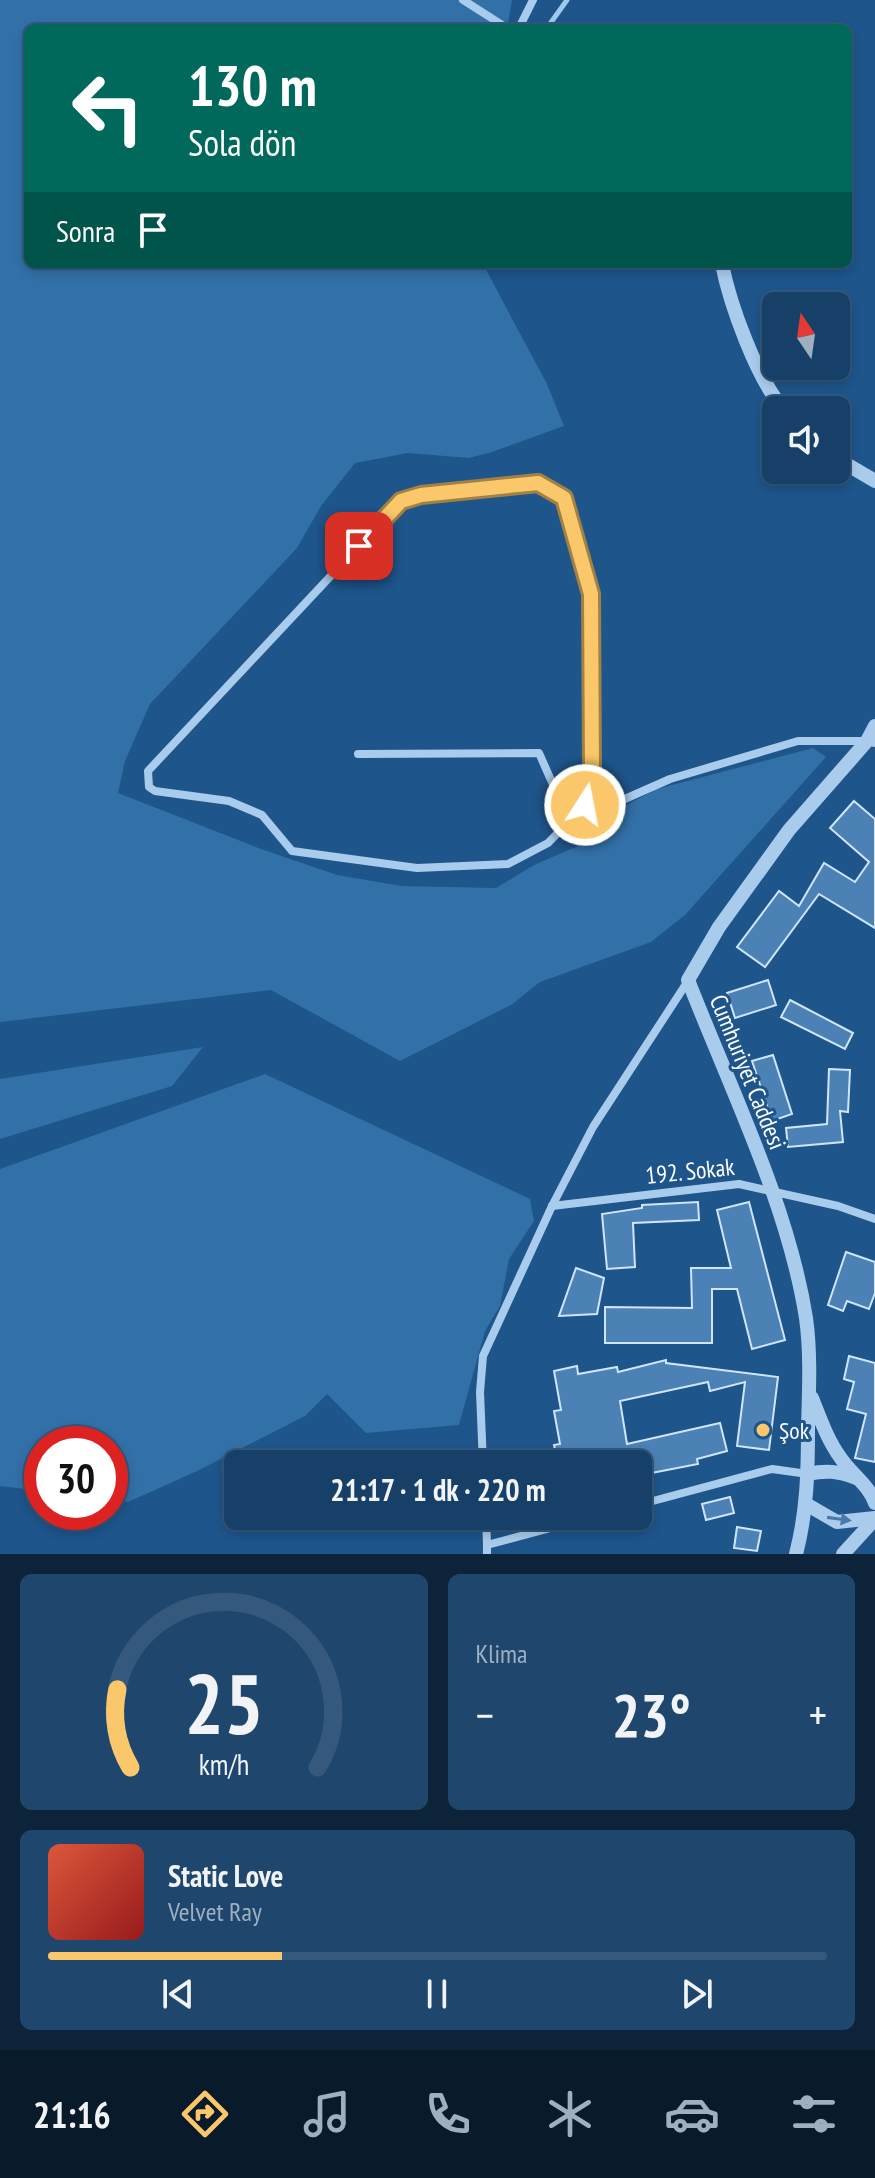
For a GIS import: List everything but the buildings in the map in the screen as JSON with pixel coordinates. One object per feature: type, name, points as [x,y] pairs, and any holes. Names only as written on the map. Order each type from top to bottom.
[{"type":"street","points":[[463,0],[501,24]]},
{"type":"street","points":[[521,24],[533,0]]},
{"type":"street","points":[[723,268],[743,331],[772,396]]},
{"type":"street","points":[[850,466],[875,481]]},
{"type":"street","points":[[538,483],[564,498],[591,594],[592,772],[585,805],[548,843],[508,864],[417,868],[292,851],[262,815],[229,801],[155,791],[149,787],[148,771],[401,501],[421,495],[538,483]]},
{"type":"street","name":"Cumhuriyet Caddesi","points":[[796,1554],[806,1504],[808,1474],[806,1320],[771,1189],[688,980],[719,927],[789,830],[871,742],[875,726]]},
{"type":"street","points":[[358,754],[539,753],[554,787],[585,805],[618,802],[670,779],[798,741],[871,742]]},
{"type":"street","points":[[482,1450],[480,1392],[483,1356],[552,1206],[593,1127],[688,980]]},
{"type":"street","name":"192. Sokak","points":[[552,1206],[739,1184],[838,1206],[875,1219]]},
{"type":"street","points":[[809,1392],[831,1444],[872,1494],[875,1503]]},
{"type":"street","points":[[652,1501],[772,1469],[808,1474],[840,1472],[875,1484]]},
{"type":"street","points":[[806,1504],[837,1522],[875,1518]]},
{"type":"street","points":[[843,1554],[875,1518]]},
{"type":"street","points":[[487,1549],[549,1530]]},
{"type":"shaded area","points":[[0,0],[512,0],[508,24],[24,24],[24,268],[485,268],[547,384],[564,426],[469,458],[408,453],[355,463],[321,506],[297,548],[150,704],[125,761],[118,793],[337,875],[402,886],[496,888],[534,865],[578,846],[607,815],[657,789],[813,748],[826,757],[685,915],[651,942],[540,982],[511,1005],[400,1061],[271,990],[0,1022]]},
{"type":"shaded area","points":[[203,1047],[172,1086],[0,1139],[0,1079]]},
{"type":"shaded area","points":[[265,1074],[530,1199],[534,1221],[509,1259],[500,1306],[485,1331],[459,1425],[366,1433],[327,1394],[305,1416],[238,1450],[224,1450],[224,1457],[128,1502],[128,1426],[24,1426],[24,1489],[0,1486],[0,1169]]},
{"type":"waterway","points":[[550,24],[567,0]]},
{"type":"place","name":"Şok","points":[[763,1430]]},
{"type":"route","points":[[359,546],[401,501],[421,495],[538,483],[564,498],[591,594],[592,772],[585,805]]}]
